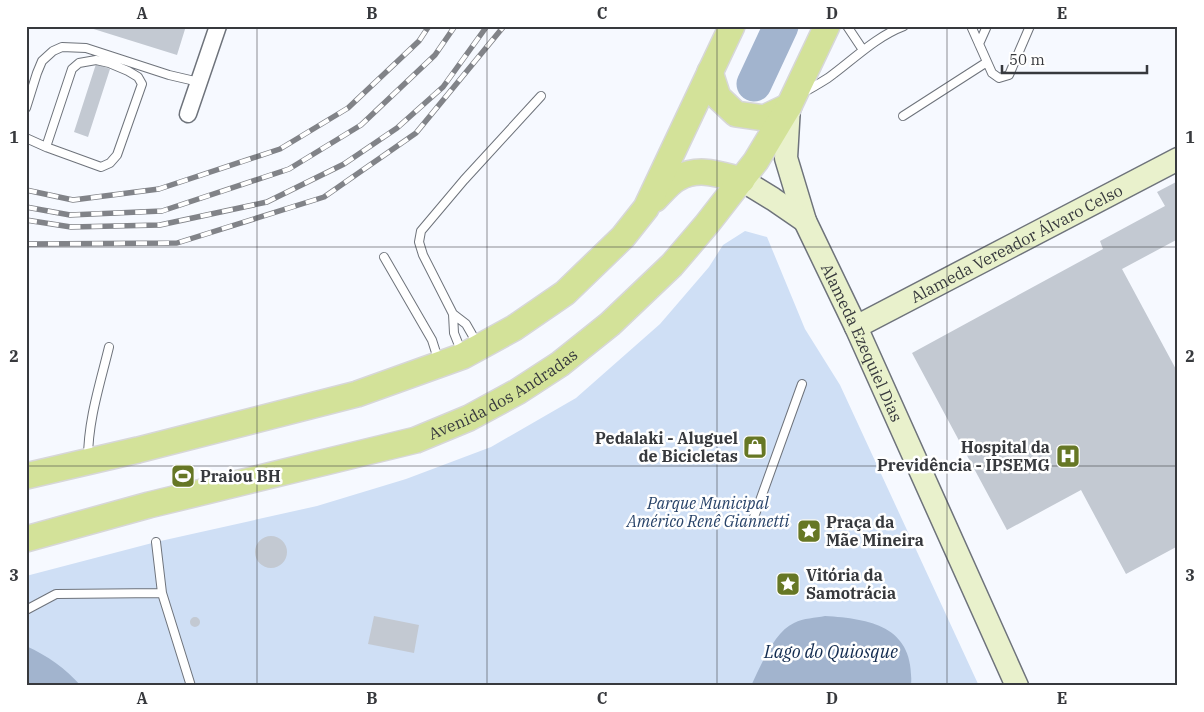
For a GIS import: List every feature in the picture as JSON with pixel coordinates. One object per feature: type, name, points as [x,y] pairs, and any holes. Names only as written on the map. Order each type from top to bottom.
[{"type":"main road","points":[[646,208],[732,26]]},
{"type":"main road","name":"Avenida dos Andradas","points":[[26,539],[149,505],[416,440],[469,418],[517,392],[560,364],[610,324],[672,265],[756,161],[790,103],[828,26]]},
{"type":"main road","points":[[710,72],[718,98],[736,114],[764,118],[790,103]]},
{"type":"main road","points":[[26,476],[138,450],[357,394],[440,364],[471,351],[514,328],[565,293],[623,237],[646,208],[677,178],[693,172],[708,172],[742,180]]},
{"type":"street","points":[[188,114],[218,26]]},
{"type":"street","name":"Alameda Ezequiel Dias","points":[[790,103],[786,158],[804,221],[856,327],[1017,686]]},
{"type":"street","name":"Alameda Vereador Álvaro Celso","points":[[856,327],[1178,159]]},
{"type":"street","name":"Alameda Ezequiel Dias","points":[[742,180],[774,199],[804,221]]},
{"type":"lane","points":[[847,26],[863,50]]},
{"type":"lane","points":[[790,103],[827,78],[863,50],[904,26]]},
{"type":"lane","points":[[971,26],[992,73],[999,78],[1009,75],[1030,26]]},
{"type":"lane","points":[[979,44],[987,26]]},
{"type":"lane","points":[[26,108],[36,73],[42,61],[53,51],[62,47],[86,48],[169,75],[199,82]]},
{"type":"lane","points":[[26,138],[46,147],[101,167],[110,163],[117,155],[142,84],[138,77],[109,63],[96,60],[79,63],[72,70],[46,147]]},
{"type":"lane","points":[[903,116],[987,62]]},
{"type":"lane","points":[[471,351],[454,333],[453,314],[423,255],[419,242],[421,231],[464,180],[541,96]]},
{"type":"lane","points":[[384,257],[432,340],[440,364]]},
{"type":"lane","points":[[453,314],[466,324],[471,351]]},
{"type":"lane","points":[[88,461],[88,442],[92,413],[109,347]]},
{"type":"lane","points":[[753,520],[802,384]]},
{"type":"lane","points":[[156,542],[162,593],[191,686]]},
{"type":"lane","points":[[26,610],[56,594],[162,593]]},
{"type":"green space","name":"Parque Municipal Américo Renê Giannetti","points":[[745,231],[767,237],[805,329],[840,385],[979,686],[26,686],[26,576],[156,542],[317,506],[406,479],[491,447],[576,398],[660,324],[709,267],[723,245]]},
{"type":"water","name":"Lago do Quiosque","points":[[825,616],[859,620],[888,630],[898,639],[906,651],[910,666],[911,686],[751,686],[768,651],[780,634],[794,623]]},
{"type":"water","points":[[26,646],[56,663],[81,686],[26,686]]},
{"type":"building","points":[[84,26],[186,26],[177,55]]},
{"type":"building","points":[[96,64],[110,69],[88,137],[74,132]]},
{"type":"building","name":"Hospital da Previdência - IPSEMG","points":[[1178,181],[1178,239],[1122,269],[1178,373],[1178,546],[1126,574],[1081,490],[1007,530],[912,353],[1103,249],[1100,241],[1165,206],[1157,192]]},
{"type":"building","points":[[271,536],[277,537],[282,541],[286,546],[286,558],[282,563],[277,567],[271,568],[265,567],[260,563],[256,558],[255,552],[256,546],[260,541],[265,537]]},
{"type":"building","points":[[374,616],[419,625],[414,653],[368,644]]},
{"type":"building","points":[[193,617],[197,617],[200,622],[199,626],[193,627],[190,624],[190,620]]},
{"type":"waterway","points":[[754,84],[781,26]]},
{"type":"railway","points":[[26,190],[73,200],[159,189],[280,149],[348,108],[419,41],[429,26]]},
{"type":"railway","points":[[26,207],[70,215],[162,211],[289,169],[361,125],[435,55],[455,26]]},
{"type":"railway","points":[[26,220],[71,227],[160,225],[267,202],[344,164],[397,128],[443,87],[487,26]]},
{"type":"railway","points":[[26,244],[177,243],[324,197],[416,133],[504,26]]},
{"type":"place","name":"Pedalaki - Aluguel de Bicicletas","points":[[755,447]]},
{"type":"place","name":"Hospital da Previdência - IPSEMG","points":[[1068,456]]},
{"type":"place","name":"Praiou BH","points":[[183,476]]},
{"type":"place","name":"Praça da Mãe Mineira","points":[[809,531]]},
{"type":"place","name":"Vitória da Samotrácia","points":[[788,584]]}]
